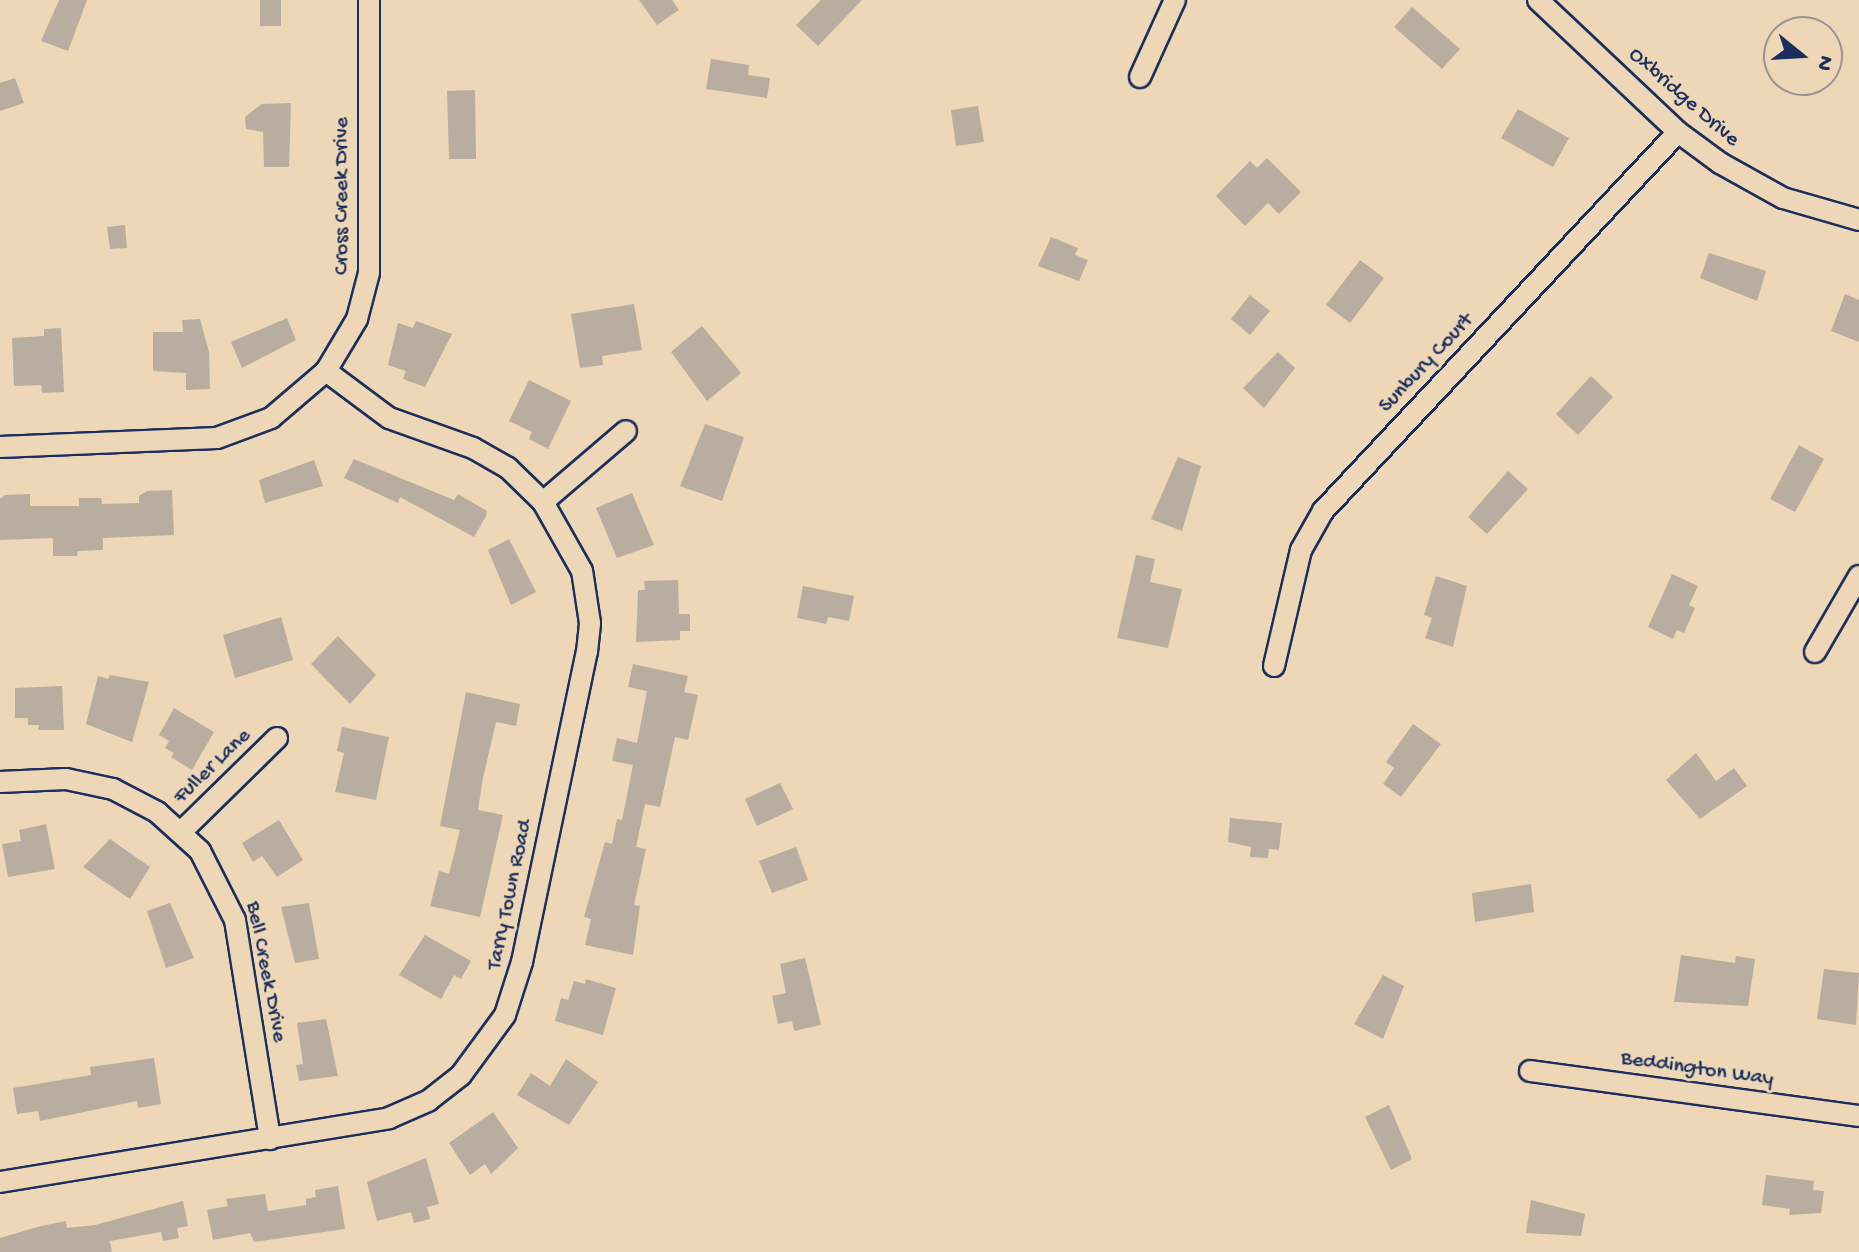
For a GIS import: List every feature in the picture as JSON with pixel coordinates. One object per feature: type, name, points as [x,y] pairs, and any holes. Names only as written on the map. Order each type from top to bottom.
[{"type":"street","name":"Cross Creek Drive","points":[[0,447],[198,441],[235,434],[288,407],[326,371],[357,319],[369,273],[369,0]]},
{"type":"street","points":[[1140,77],[1175,0]]},
{"type":"street","name":"Oxbridge Drive","points":[[1538,0],[1678,132],[1762,189],[1859,220]]},
{"type":"street","name":"Sunbury Court","points":[[1274,666],[1301,550],[1323,511],[1678,132]]},
{"type":"street","name":"Tarry Town Road","points":[[0,1182],[362,1124],[428,1101],[478,1058],[505,1015],[525,946],[590,623],[588,595],[574,550],[543,502],[489,455],[389,418],[326,371]]},
{"type":"street","points":[[543,502],[626,431]]},
{"type":"street","points":[[1815,652],[1859,576]]},
{"type":"street","name":"Fuller Lane","points":[[182,831],[277,738]]},
{"type":"street","name":"Bell Creek Drive","points":[[0,782],[38,778],[91,783],[136,800],[182,831],[215,874],[235,920],[270,1139]]},
{"type":"street","name":"Beddington Way","points":[[1530,1071],[1859,1116]]},
{"type":"building","points":[[59,0],[87,0],[68,51],[41,41]]},
{"type":"building","points":[[260,0],[281,0],[281,26],[260,26]]},
{"type":"building","points":[[639,0],[672,0],[679,10],[657,25]]},
{"type":"building","points":[[821,0],[862,0],[818,46],[796,25]]},
{"type":"building","points":[[1412,7],[1460,49],[1442,69],[1394,27]]},
{"type":"building","points":[[711,59],[749,65],[748,75],[770,78],[767,98],[706,89]]},
{"type":"building","points":[[15,78],[24,103],[0,111],[0,83]]},
{"type":"building","points":[[475,90],[476,159],[449,159],[447,91]]},
{"type":"building","points":[[291,103],[289,167],[264,167],[263,132],[246,129],[245,117],[262,104]]},
{"type":"building","points":[[978,106],[984,142],[956,146],[951,110]]},
{"type":"building","points":[[1518,109],[1569,138],[1553,167],[1501,138]]},
{"type":"building","points":[[1267,158],[1301,192],[1279,214],[1268,203],[1245,226],[1216,196],[1250,161],[1257,168]]},
{"type":"building","points":[[125,225],[127,248],[110,249],[107,227]]},
{"type":"building","points":[[1051,237],[1078,248],[1075,255],[1088,260],[1079,281],[1038,266]]},
{"type":"building","points":[[1709,253],[1766,271],[1757,301],[1700,278]]},
{"type":"building","points":[[1360,260],[1384,278],[1350,323],[1326,305]]},
{"type":"building","points":[[1845,294],[1859,300],[1859,342],[1831,331]]},
{"type":"building","points":[[1250,295],[1270,311],[1250,335],[1231,319]]},
{"type":"building","points":[[634,304],[642,350],[602,356],[603,365],[580,368],[571,314]]},
{"type":"building","points":[[287,318],[296,340],[242,368],[231,342]]},
{"type":"building","points":[[200,319],[209,352],[210,389],[186,390],[186,373],[153,371],[153,332],[183,332],[182,320]]},
{"type":"building","points":[[416,321],[452,334],[425,387],[403,379],[406,371],[388,365],[398,323],[413,328]]},
{"type":"building","points":[[702,326],[741,373],[707,401],[671,352]]},
{"type":"building","points":[[61,328],[64,392],[42,393],[41,385],[14,386],[12,338],[44,336],[44,329]]},
{"type":"building","points":[[1278,352],[1295,368],[1264,408],[1243,388]]},
{"type":"building","points":[[1591,376],[1613,397],[1578,435],[1556,414]]},
{"type":"building","points":[[529,380],[571,401],[548,449],[529,439],[532,432],[509,421]]},
{"type":"building","points":[[705,424],[744,437],[722,501],[680,486]]},
{"type":"building","points":[[1799,445],[1824,459],[1795,512],[1770,499]]},
{"type":"building","points":[[1178,457],[1201,466],[1182,531],[1151,519]]},
{"type":"building","points":[[354,459],[454,500],[458,494],[487,511],[486,516],[474,537],[400,497],[398,503],[344,478]]},
{"type":"building","points":[[314,460],[323,486],[265,503],[259,480]]},
{"type":"building","points":[[1508,471],[1528,489],[1487,534],[1468,517]]},
{"type":"building","points":[[172,490],[174,535],[103,538],[103,550],[78,551],[77,556],[53,556],[53,538],[0,540],[0,499],[5,495],[30,494],[30,506],[79,506],[79,498],[101,498],[102,504],[139,503],[139,496],[147,491]]},
{"type":"building","points":[[632,493],[654,545],[617,558],[596,508]]},
{"type":"building","points":[[509,539],[536,592],[511,605],[488,550]]},
{"type":"building","points":[[1136,555],[1155,559],[1150,582],[1182,589],[1168,648],[1117,638]]},
{"type":"building","points":[[1672,574],[1698,586],[1689,605],[1695,608],[1684,633],[1677,630],[1673,639],[1648,627]]},
{"type":"building","points":[[1436,576],[1467,586],[1453,647],[1425,638],[1432,618],[1424,615]]},
{"type":"building","points":[[678,580],[679,614],[690,614],[690,631],[680,631],[680,640],[636,642],[638,590],[645,590],[644,581]]},
{"type":"building","points":[[803,586],[854,596],[849,621],[828,617],[826,624],[797,618]]},
{"type":"building","points":[[281,617],[293,660],[235,678],[223,635]]},
{"type":"building","points":[[338,636],[376,675],[350,704],[311,664]]},
{"type":"building","points":[[633,664],[688,676],[684,692],[698,695],[688,740],[675,737],[660,807],[645,804],[636,847],[646,849],[634,905],[640,906],[633,955],[585,945],[591,919],[584,917],[605,842],[612,844],[617,819],[622,820],[633,765],[612,761],[617,738],[637,743],[647,691],[628,687]]},
{"type":"building","points":[[110,675],[149,682],[132,742],[86,724],[98,676],[108,679]]},
{"type":"building","points":[[62,686],[64,730],[38,730],[39,725],[28,725],[28,718],[15,718],[15,688]]},
{"type":"building","points":[[466,692],[520,704],[516,726],[496,722],[483,778],[478,810],[503,815],[480,917],[430,906],[439,871],[449,874],[460,830],[440,826]]},
{"type":"building","points":[[174,708],[214,732],[192,770],[171,757],[174,753],[165,748],[169,741],[159,735]]},
{"type":"building","points":[[1413,724],[1441,744],[1401,797],[1383,784],[1394,768],[1386,762]]},
{"type":"building","points":[[342,727],[389,737],[376,800],[335,792],[344,753],[337,751]]},
{"type":"building","points":[[1696,753],[1716,781],[1734,768],[1747,786],[1700,819],[1666,780]]},
{"type":"building","points":[[780,783],[793,809],[757,826],[745,799]]},
{"type":"building","points":[[1230,818],[1282,823],[1279,850],[1269,849],[1268,858],[1250,857],[1251,847],[1228,842]]},
{"type":"building","points":[[279,820],[303,860],[277,877],[262,856],[253,862],[242,843]]},
{"type":"building","points":[[46,824],[55,869],[8,877],[2,844],[21,841],[19,830]]},
{"type":"building","points":[[110,839],[150,867],[130,899],[83,867]]},
{"type":"building","points":[[796,847],[808,880],[772,893],[759,861]]},
{"type":"building","points":[[1531,884],[1534,912],[1475,922],[1472,893]]},
{"type":"building","points":[[170,903],[194,958],[166,968],[147,911]]},
{"type":"building","points":[[309,903],[319,959],[295,963],[281,907]]},
{"type":"building","points":[[425,935],[471,961],[461,979],[454,975],[441,999],[399,975]]},
{"type":"building","points":[[1681,955],[1735,963],[1736,956],[1755,959],[1748,1006],[1674,1002]]},
{"type":"building","points":[[805,958],[821,1025],[794,1031],[792,1021],[778,1024],[772,996],[786,993],[780,964]]},
{"type":"building","points":[[1824,969],[1859,973],[1856,1025],[1817,1019]]},
{"type":"building","points":[[1383,975],[1404,986],[1383,1039],[1354,1024]]},
{"type":"building","points":[[586,979],[616,988],[603,1035],[555,1021],[561,998],[568,1000],[574,981],[585,984]]},
{"type":"building","points":[[326,1019],[338,1076],[299,1081],[296,1065],[303,1064],[297,1023]]},
{"type":"building","points":[[154,1058],[161,1104],[138,1108],[137,1101],[40,1121],[38,1111],[17,1114],[13,1088],[91,1075],[90,1067]]},
{"type":"building","points":[[566,1059],[598,1082],[569,1125],[517,1095],[531,1073],[550,1086]]},
{"type":"building","points":[[1389,1105],[1412,1159],[1391,1170],[1365,1117]]},
{"type":"building","points":[[493,1112],[518,1148],[491,1174],[485,1164],[470,1175],[449,1143]]},
{"type":"building","points":[[426,1158],[439,1204],[427,1207],[430,1219],[414,1223],[411,1212],[377,1221],[367,1182]]},
{"type":"building","points":[[1766,1175],[1814,1181],[1813,1190],[1824,1191],[1821,1213],[1789,1215],[1790,1209],[1762,1205]]},
{"type":"building","points":[[338,1186],[345,1229],[254,1242],[250,1233],[213,1240],[207,1210],[228,1206],[226,1199],[265,1194],[268,1211],[306,1205],[306,1199],[316,1197],[315,1190]]},
{"type":"building","points":[[1531,1200],[1585,1214],[1581,1236],[1526,1233]]},
{"type":"building","points":[[183,1201],[188,1226],[177,1228],[179,1238],[163,1241],[161,1232],[110,1241],[112,1252],[0,1252],[0,1238],[41,1226],[66,1221],[67,1228],[95,1225]]}]
